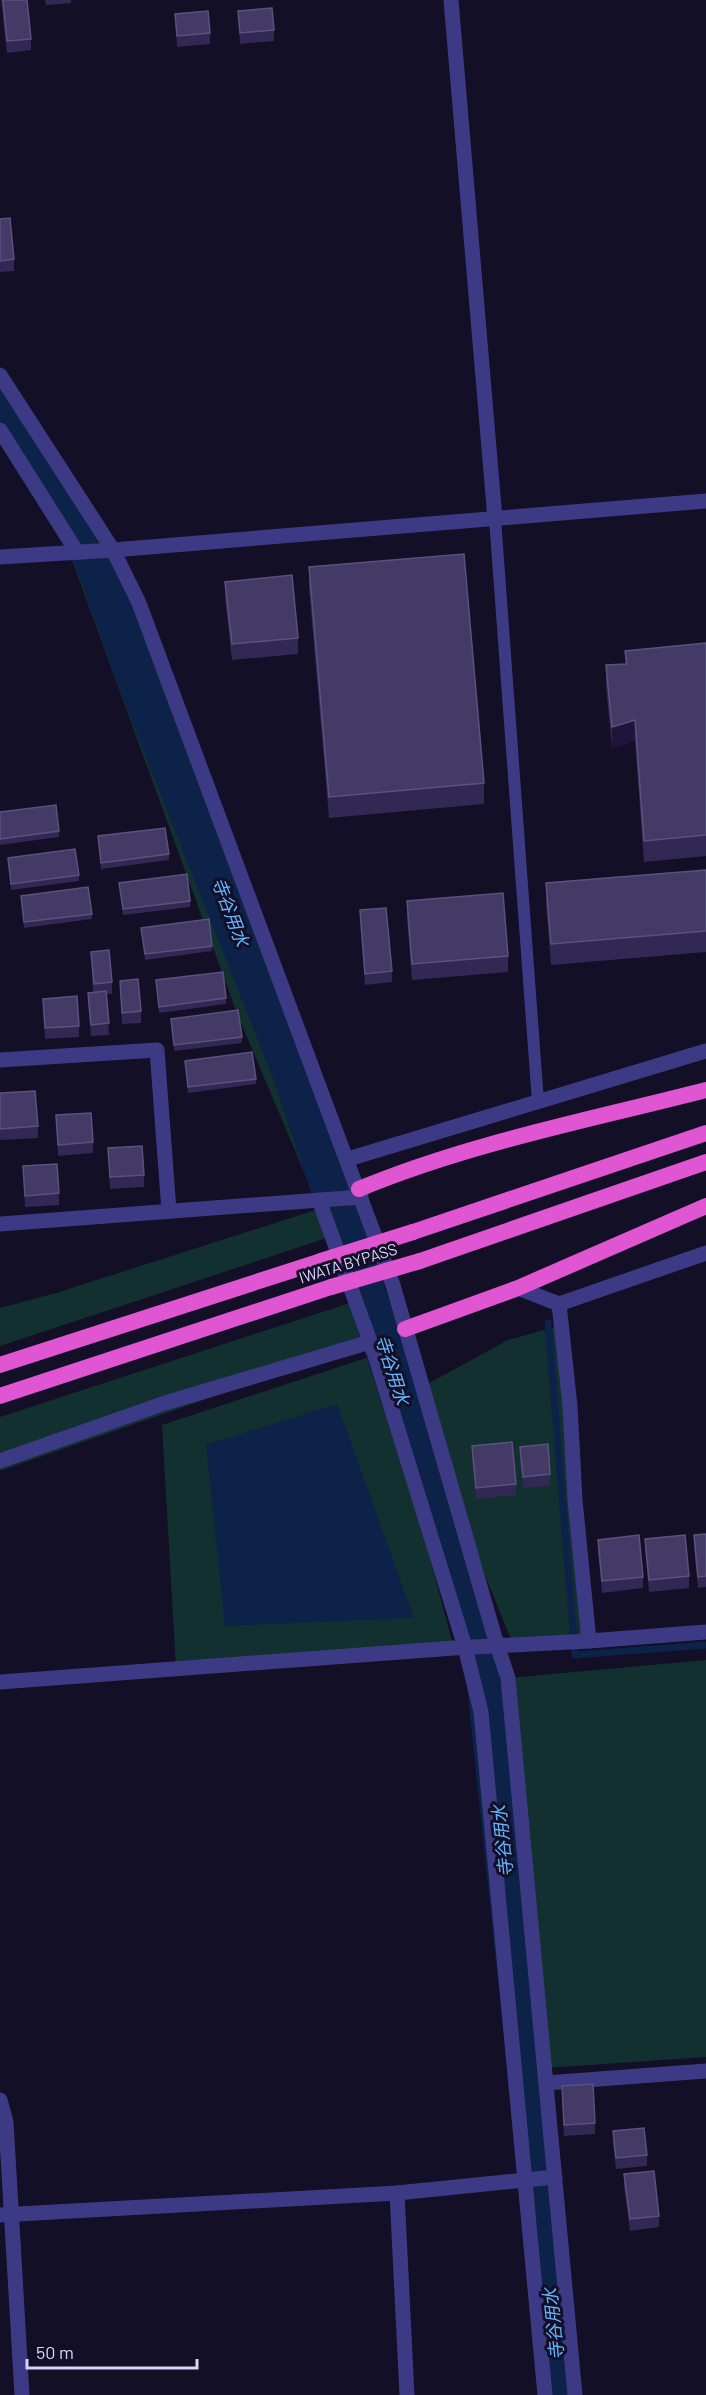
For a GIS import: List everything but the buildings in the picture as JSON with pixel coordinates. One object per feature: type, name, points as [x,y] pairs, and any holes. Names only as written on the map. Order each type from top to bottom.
[{"type":"highway","points":[[355,1195],[409,1168],[455,1154],[706,1090]]},
{"type":"highway","name":"IWATA BYPASS","points":[[0,1365],[413,1232],[706,1133]]},
{"type":"highway","name":"IWATA BYPASS","points":[[0,1396],[420,1260],[706,1162]]},
{"type":"highway","points":[[405,1329],[518,1288],[706,1206]]},
{"type":"street","points":[[452,0],[495,519]]},
{"type":"street","points":[[0,375],[139,603],[348,1159],[355,1195],[393,1285],[493,1645],[508,1678],[575,2395]]},
{"type":"street","points":[[0,430],[78,552]]},
{"type":"street","points":[[0,557],[706,501]]},
{"type":"street","points":[[0,1060],[157,1050],[169,1211]]},
{"type":"street","points":[[348,1159],[706,1051]]},
{"type":"street","points":[[0,1224],[323,1200],[355,1195]]},
{"type":"street","points":[[323,1200],[468,1647],[481,1712],[545,2395]]},
{"type":"street","points":[[518,1288],[559,1304],[706,1253]]},
{"type":"street","points":[[559,1304],[570,1406],[575,1500],[588,1641]]},
{"type":"street","points":[[0,1461],[165,1403],[370,1342]]},
{"type":"street","points":[[0,1683],[493,1645],[706,1632]]},
{"type":"street","points":[[546,2083],[706,2071]]},
{"type":"street","points":[[0,2100],[6,2122],[5,2215],[22,2395]]},
{"type":"street","points":[[5,2215],[397,2193],[554,2177]]},
{"type":"street","points":[[397,2193],[407,2395]]},
{"type":"lane","points":[[495,519],[538,1102]]},
{"type":"green space","points":[[0,375],[113,550],[348,1159],[307,1179],[238,1016],[69,552],[0,430]]},
{"type":"green space","points":[[322,1208],[333,1236],[0,1346],[0,1308],[56,1293]]},
{"type":"green space","points":[[356,1301],[370,1342],[0,1471],[0,1417]]},
{"type":"green space","points":[[562,1325],[589,1641],[513,1644],[456,1505],[422,1387],[508,1340]]},
{"type":"green space","points":[[375,1355],[454,1648],[176,1669],[162,1425]]},
{"type":"green space","points":[[706,1660],[706,2057],[545,2068],[508,1678]]},
{"type":"water","points":[[337,1404],[414,1618],[225,1626],[206,1445]]},
{"type":"waterway","name":"寺谷用水","points":[[0,406],[81,536],[97,566],[141,690],[292,1072],[470,1605],[485,1668],[562,2395]]},
{"type":"waterway","points":[[548,1323],[575,1655],[706,1645]]}]
